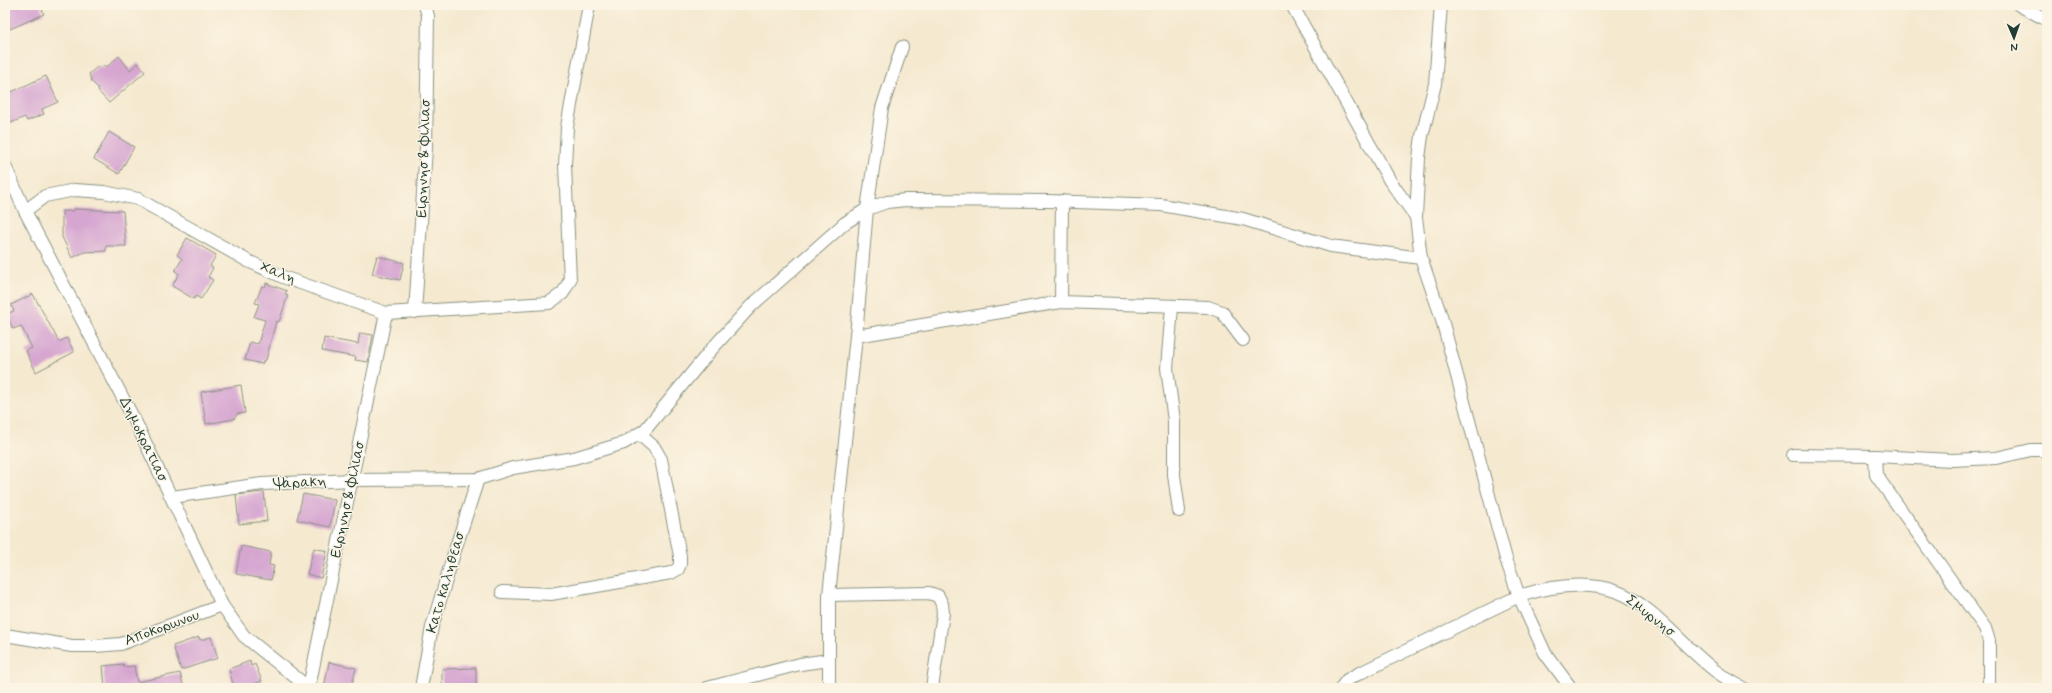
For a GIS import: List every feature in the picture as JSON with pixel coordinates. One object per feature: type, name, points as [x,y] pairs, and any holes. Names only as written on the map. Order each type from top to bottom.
[{"type":"street","name":"Ειρηνησ & Φιλιασ","points":[[415,312],[426,148],[428,16],[425,5]]},
{"type":"street","name":"Χαλη","points":[[25,211],[45,196],[75,190],[104,192],[138,199],[248,261],[283,277],[386,313],[549,303],[563,293],[570,280],[565,165],[567,127],[589,5]]},
{"type":"street","points":[[1292,5],[1390,182],[1416,217]]},
{"type":"street","points":[[1440,5],[1435,84],[1422,136],[1419,158],[1416,217],[1421,258],[1438,309],[1502,544],[1519,596],[1545,653],[1571,688]]},
{"type":"street","points":[[2019,5],[2047,20]]},
{"type":"street","points":[[829,688],[829,595],[856,336],[867,209],[882,108],[902,47]]},
{"type":"street","name":"Δημοκρατιασ","points":[[5,166],[25,211],[137,425],[222,605],[244,636],[309,688]]},
{"type":"street","name":"Ψαρακη","points":[[172,497],[262,484],[353,480],[478,480],[513,468],[574,458],[624,443],[646,430],[710,351],[751,306],[845,222],[867,209],[887,202],[906,200],[1062,201],[1160,205],[1243,218],[1331,246],[1421,258]]},
{"type":"street","points":[[1061,302],[1062,201]]},
{"type":"street","points":[[856,336],[1061,302],[1172,307],[1208,307],[1222,312],[1244,340]]},
{"type":"street","points":[[1172,307],[1167,368],[1174,421],[1174,475],[1179,511]]},
{"type":"street","name":"Ειρηνησ & Φιλιασ","points":[[309,688],[353,480],[386,313]]},
{"type":"street","points":[[502,592],[551,594],[671,573],[678,570],[680,556],[661,459],[654,447],[639,434]]},
{"type":"street","points":[[1793,455],[1875,456],[1952,460],[1996,458],[2031,450],[2047,450]]},
{"type":"street","points":[[1875,456],[1876,475],[1985,628],[1989,641],[1988,688]]},
{"type":"street","name":"Κατο καληθεασ","points":[[420,688],[432,627],[478,480]]},
{"type":"street","name":"Σμυρνησ","points":[[1341,688],[1347,680],[1358,674],[1519,596],[1547,587],[1573,586],[1601,587],[1619,592],[1658,620],[1716,672],[1743,688]]},
{"type":"street","points":[[829,595],[930,593],[938,596],[942,604],[943,613],[932,688]]},
{"type":"street","name":"Αποκορωνου","points":[[5,635],[72,646],[121,644],[222,605]]},
{"type":"street","points":[[706,688],[800,664],[829,660]]},
{"type":"building","points":[[5,5],[40,5],[44,14],[10,29],[5,19]]},
{"type":"building","points":[[119,56],[130,70],[138,63],[145,72],[109,103],[98,91],[99,89],[92,82],[89,74],[97,67],[108,66]]},
{"type":"building","points":[[46,76],[58,102],[42,109],[44,114],[27,121],[25,117],[11,123],[5,110],[5,95]]},
{"type":"building","points":[[109,132],[134,147],[119,174],[94,159]]},
{"type":"building","points":[[74,209],[123,211],[126,246],[106,246],[106,251],[84,252],[72,258],[62,237],[62,211],[74,211]]},
{"type":"building","points":[[187,238],[216,255],[210,266],[213,268],[208,277],[213,280],[201,299],[196,296],[194,299],[172,286],[179,274],[175,271],[182,259],[177,255]]},
{"type":"building","points":[[377,256],[404,263],[400,280],[372,274]]},
{"type":"building","points":[[266,283],[287,291],[285,294],[288,295],[279,322],[276,321],[266,360],[264,360],[262,364],[245,360],[250,342],[258,344],[265,320],[254,317],[259,304],[255,303],[262,286],[265,287]]},
{"type":"building","points":[[33,294],[59,342],[67,338],[74,352],[36,372],[26,351],[32,348],[21,326],[13,329],[6,314],[14,311],[11,305]]},
{"type":"building","points":[[360,333],[373,335],[368,362],[355,360],[356,357],[322,351],[324,338],[358,344]]},
{"type":"building","points":[[241,385],[245,413],[237,414],[234,419],[206,424],[201,392]]},
{"type":"building","points":[[264,492],[267,521],[239,524],[236,495]]},
{"type":"building","points":[[303,494],[335,500],[330,527],[297,520]]},
{"type":"building","points":[[241,546],[271,552],[269,565],[274,566],[271,580],[236,574]]},
{"type":"building","points":[[314,548],[327,551],[321,578],[307,574]]},
{"type":"building","points":[[199,637],[200,640],[211,637],[218,658],[181,670],[173,646]]},
{"type":"building","points":[[250,661],[251,666],[255,664],[262,681],[254,684],[256,688],[234,688],[229,669]]},
{"type":"building","points":[[329,662],[356,668],[351,688],[324,688]]},
{"type":"building","points":[[123,664],[124,667],[134,666],[137,682],[180,673],[184,688],[105,688],[103,666]]},
{"type":"building","points":[[476,668],[476,688],[442,688],[442,669]]}]
